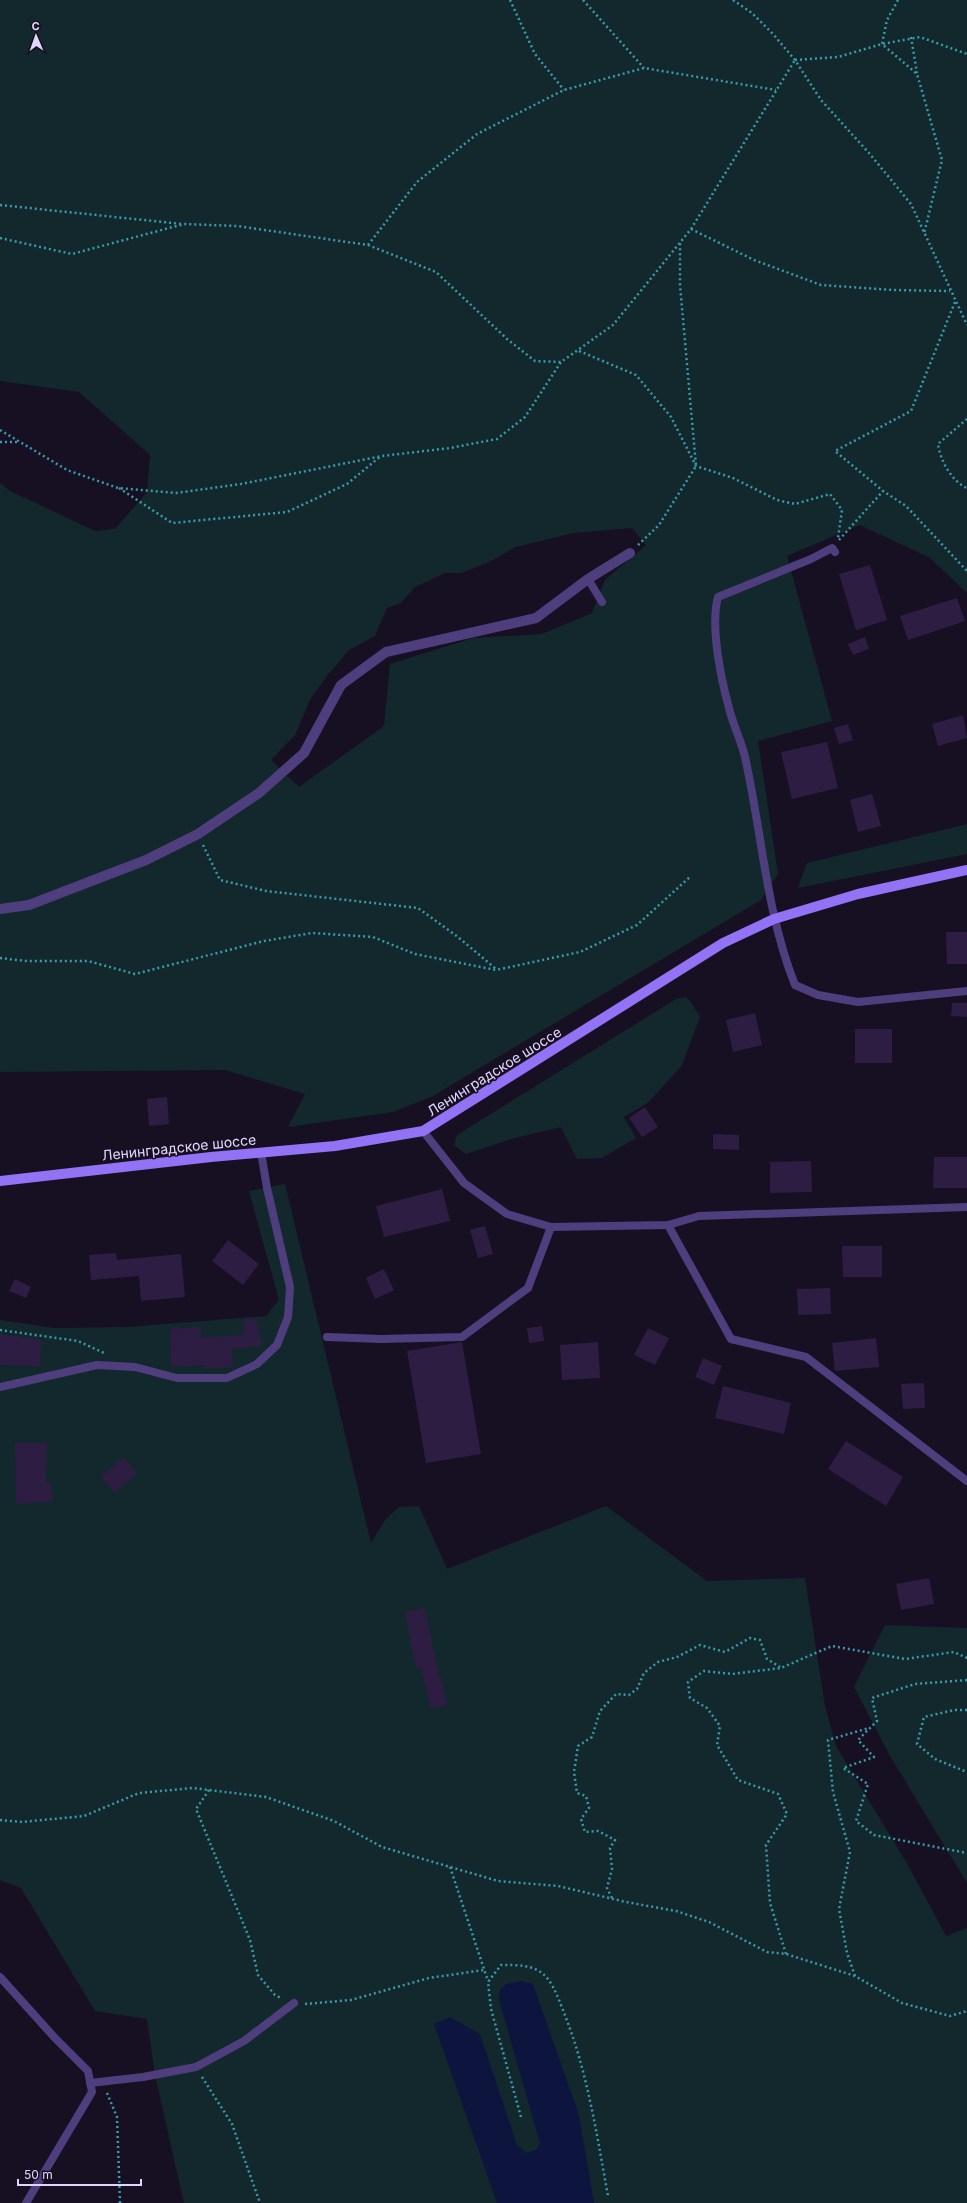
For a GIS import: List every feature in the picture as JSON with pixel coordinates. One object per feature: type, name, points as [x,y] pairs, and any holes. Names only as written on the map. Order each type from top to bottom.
[{"type":"main road","name":"Ленинградское шоссе","points":[[0,1181],[261,1152],[335,1146],[423,1131],[723,943],[774,919],[858,894],[967,870]]},
{"type":"street","points":[[0,909],[29,904],[110,874],[146,860],[198,834],[259,793],[304,753],[341,684],[386,652],[536,618],[588,579],[630,553]]},
{"type":"lane","points":[[835,547],[811,559],[718,598],[714,611],[716,644],[727,701],[745,756],[774,919],[786,961],[795,985],[818,995],[858,1002],[967,991]]},
{"type":"lane","points":[[588,579],[602,602]]},
{"type":"lane","points":[[423,1131],[464,1183],[507,1214],[551,1227],[668,1225],[699,1216],[967,1207]]},
{"type":"lane","points":[[0,1387],[41,1376],[97,1365],[135,1367],[177,1378],[228,1378],[257,1364],[277,1345],[288,1317],[290,1287],[267,1188],[261,1152]]},
{"type":"lane","points":[[668,1225],[731,1339],[806,1357],[967,1481]]},
{"type":"lane","points":[[327,1338],[382,1339],[462,1337],[528,1288],[551,1227]]},
{"type":"lane","points":[[0,1977],[55,2038],[88,2070],[92,2092],[26,2203]]},
{"type":"lane","points":[[90,2082],[143,2077],[196,2067],[244,2041],[294,2003]]},
{"type":"path","points":[[510,0],[536,54],[564,90]]},
{"type":"path","points":[[584,0],[644,68]]},
{"type":"path","points":[[733,0],[752,13],[773,34],[795,60],[821,100],[869,153],[911,204],[955,302],[967,325]]},
{"type":"path","points":[[882,44],[887,20],[898,0]]},
{"type":"path","points":[[795,60],[838,57],[911,37],[920,37],[967,54]]},
{"type":"path","points":[[911,37],[917,74],[942,160],[924,234]]},
{"type":"path","points":[[882,44],[917,74]]},
{"type":"path","points":[[118,488],[176,493],[241,484],[382,456],[450,448],[497,438],[525,417],[561,362],[613,325],[691,229],[795,60]]},
{"type":"path","points":[[368,245],[417,182],[477,134],[564,90],[644,68],[776,90]]},
{"type":"path","points":[[0,205],[184,224],[237,226],[368,245],[436,272],[507,339],[535,361],[561,362]]},
{"type":"path","points":[[0,238],[72,254],[184,224]]},
{"type":"path","points":[[691,229],[754,260],[821,285],[893,290],[950,291]]},
{"type":"path","points":[[630,553],[659,525],[696,466],[680,285],[680,242]]},
{"type":"path","points":[[955,302],[911,411],[835,451],[883,491],[906,506],[967,571]]},
{"type":"path","points":[[578,351],[636,374],[671,417],[696,466],[734,478],[777,500],[794,504],[830,494],[842,510],[835,547]]},
{"type":"path","points":[[967,419],[938,444],[939,456],[960,485],[967,488]]},
{"type":"path","points":[[0,430],[17,442],[67,470],[118,488],[172,523],[287,512],[347,484],[382,456]]},
{"type":"path","points":[[0,442],[17,442]]},
{"type":"path","points":[[835,547],[883,491]]},
{"type":"path","points":[[198,834],[220,880],[266,891],[418,908],[458,937],[496,970]]},
{"type":"path","points":[[0,958],[26,961],[88,961],[135,974],[264,941],[312,933],[373,937],[415,954],[496,970],[580,952],[594,946],[637,925],[691,876]]},
{"type":"path","points":[[0,1330],[78,1341]]},
{"type":"path","points":[[612,1898],[607,1888],[612,1869],[610,1848],[615,1840],[598,1831],[585,1832],[581,1818],[589,1808],[586,1796],[577,1793],[574,1772],[578,1746],[592,1737],[600,1711],[616,1694],[629,1695],[637,1689],[644,1673],[658,1662],[677,1657],[700,1645],[725,1652],[750,1638],[760,1640],[767,1659],[781,1668]]},
{"type":"path","points":[[786,1954],[782,1947],[770,1903],[766,1845],[787,1814],[778,1794],[738,1780],[717,1745],[720,1726],[707,1708],[690,1698],[688,1682],[704,1671],[732,1674],[781,1668],[832,1646],[905,1659],[954,1652],[967,1658]]},
{"type":"path","points":[[967,1680],[915,1684],[872,1698],[877,1721],[858,1740],[874,1757],[843,1768],[868,1784],[856,1821],[874,1835],[967,1853]]},
{"type":"path","points":[[967,1710],[954,1710],[924,1717],[917,1744],[935,1759],[967,1772]]},
{"type":"path","points":[[856,1976],[847,1953],[839,1909],[850,1852],[833,1792],[828,1740],[870,1728]]},
{"type":"path","points":[[0,1820],[22,1822],[84,1816],[139,1793],[193,1788],[266,1797],[334,1821],[382,1847],[498,1881],[558,1886],[676,1911],[709,1922],[767,1952],[786,1954],[856,1976],[902,2003],[950,2016],[967,2011]]},
{"type":"path","points":[[209,1790],[196,1809],[250,1940],[258,1975],[275,1995],[294,2003],[308,2005],[351,2000],[429,1978],[484,1970]]},
{"type":"path","points":[[450,1866],[488,1982],[491,2009],[521,2117]]},
{"type":"path","points":[[488,1982],[501,1965],[527,1964],[548,1978],[560,2001],[574,2040],[590,2103],[608,2196]]},
{"type":"path","points":[[196,2067],[232,2124],[260,2203]]},
{"type":"path","points":[[90,2082],[107,2091],[116,2117],[120,2203]]},
{"type":"green space","points":[[0,0],[967,0],[967,593],[930,558],[860,525],[787,556],[832,721],[758,741],[778,874],[761,900],[431,1097],[393,1112],[288,1127],[305,1094],[225,1070],[0,1072],[0,483],[10,491],[95,531],[115,529],[147,492],[150,455],[79,392],[0,381]],"holes":[[[632,528],[646,545],[605,580],[592,613],[542,634],[473,638],[390,664],[384,726],[299,787],[271,760],[295,735],[311,698],[327,676],[349,650],[375,636],[387,608],[401,603],[415,587],[445,573],[461,573],[485,564],[516,547],[573,533]]]},
{"type":"green space","points":[[967,824],[967,854],[798,888],[807,863]]},
{"type":"green space","points":[[685,997],[690,1001],[700,1017],[682,1065],[649,1102],[624,1117],[636,1138],[602,1158],[577,1159],[561,1127],[511,1139],[466,1154],[454,1145],[457,1135],[676,999]]},
{"type":"green space","points":[[285,1184],[371,1543],[385,1520],[399,1507],[419,1506],[447,1569],[606,1506],[707,1581],[805,1578],[825,1706],[836,1746],[909,1867],[946,1936],[967,1928],[967,2203],[184,2203],[155,2075],[147,2019],[95,2011],[21,1888],[0,1880],[0,1320],[55,1328],[128,1327],[266,1316],[279,1300],[249,1191]]},
{"type":"green space","points":[[885,1625],[967,1628],[967,1883],[890,1756],[854,1687]]},
{"type":"shaded area","points":[[522,1981],[533,1984],[579,2115],[594,2203],[497,2203],[434,2024],[450,2017],[480,2034],[517,2145],[526,2153],[536,2150],[540,2143],[499,2000],[500,1990],[506,1984]]},
{"type":"building","points":[[870,565],[887,620],[856,630],[839,574]]},
{"type":"building","points":[[957,598],[965,621],[908,640],[900,616]]},
{"type":"building","points":[[865,637],[869,649],[853,655],[848,644]]},
{"type":"building","points":[[963,715],[967,738],[938,746],[932,724]]},
{"type":"building","points":[[848,724],[853,740],[839,744],[834,728]]},
{"type":"building","points":[[827,742],[838,788],[792,799],[781,752]]},
{"type":"building","points":[[872,794],[881,826],[858,832],[850,800]]},
{"type":"building","points":[[946,932],[967,932],[967,964],[947,964]]},
{"type":"building","points":[[952,1003],[967,1003],[967,1017],[951,1016]]},
{"type":"building","points":[[755,1013],[762,1045],[733,1052],[726,1020]]},
{"type":"building","points":[[855,1029],[892,1029],[892,1063],[855,1063]]},
{"type":"building","points":[[167,1097],[169,1124],[149,1126],[147,1099]]},
{"type":"building","points":[[645,1107],[658,1127],[642,1137],[629,1118]]},
{"type":"building","points":[[713,1134],[739,1135],[739,1150],[713,1149]]},
{"type":"building","points":[[934,1157],[967,1157],[967,1188],[933,1188]]},
{"type":"building","points":[[811,1161],[812,1192],[770,1193],[770,1162]]},
{"type":"building","points":[[442,1189],[450,1221],[384,1237],[376,1206]]},
{"type":"building","points":[[485,1226],[493,1254],[478,1258],[470,1230]]},
{"type":"building","points":[[228,1240],[259,1264],[243,1285],[212,1261]]},
{"type":"building","points":[[842,1246],[882,1246],[882,1277],[843,1277]]},
{"type":"building","points":[[116,1253],[117,1260],[181,1254],[185,1297],[141,1301],[139,1276],[91,1280],[89,1255]]},
{"type":"building","points":[[384,1269],[394,1290],[375,1299],[366,1278]]},
{"type":"building","points":[[15,1279],[31,1287],[26,1298],[9,1291]]},
{"type":"building","points":[[830,1288],[831,1314],[798,1315],[797,1289]]},
{"type":"building","points":[[257,1319],[262,1346],[232,1349],[233,1367],[204,1369],[204,1365],[171,1367],[170,1329],[201,1327],[201,1338],[237,1335],[244,1334],[243,1320]]},
{"type":"building","points":[[542,1326],[544,1341],[529,1343],[527,1328]]},
{"type":"building","points":[[648,1328],[669,1338],[655,1365],[634,1355]]},
{"type":"building","points":[[0,1334],[41,1340],[40,1366],[0,1365]]},
{"type":"building","points":[[876,1338],[879,1367],[835,1371],[832,1343]]},
{"type":"building","points":[[462,1342],[481,1454],[426,1463],[407,1351]]},
{"type":"building","points":[[598,1342],[600,1378],[562,1380],[560,1345]]},
{"type":"building","points":[[703,1358],[722,1366],[714,1385],[695,1377]]},
{"type":"building","points":[[924,1383],[925,1408],[903,1409],[901,1384]]},
{"type":"building","points":[[723,1386],[791,1403],[784,1434],[715,1418]]},
{"type":"building","points":[[846,1441],[903,1477],[886,1506],[828,1469]]},
{"type":"building","points":[[15,1443],[47,1443],[46,1483],[51,1483],[53,1501],[16,1504]]},
{"type":"building","points":[[123,1457],[137,1473],[115,1493],[101,1477]]},
{"type":"building","points":[[929,1578],[934,1604],[901,1610],[896,1584]]},
{"type":"building","points":[[425,1608],[439,1677],[441,1677],[447,1705],[431,1709],[421,1668],[416,1669],[405,1612]]}]
